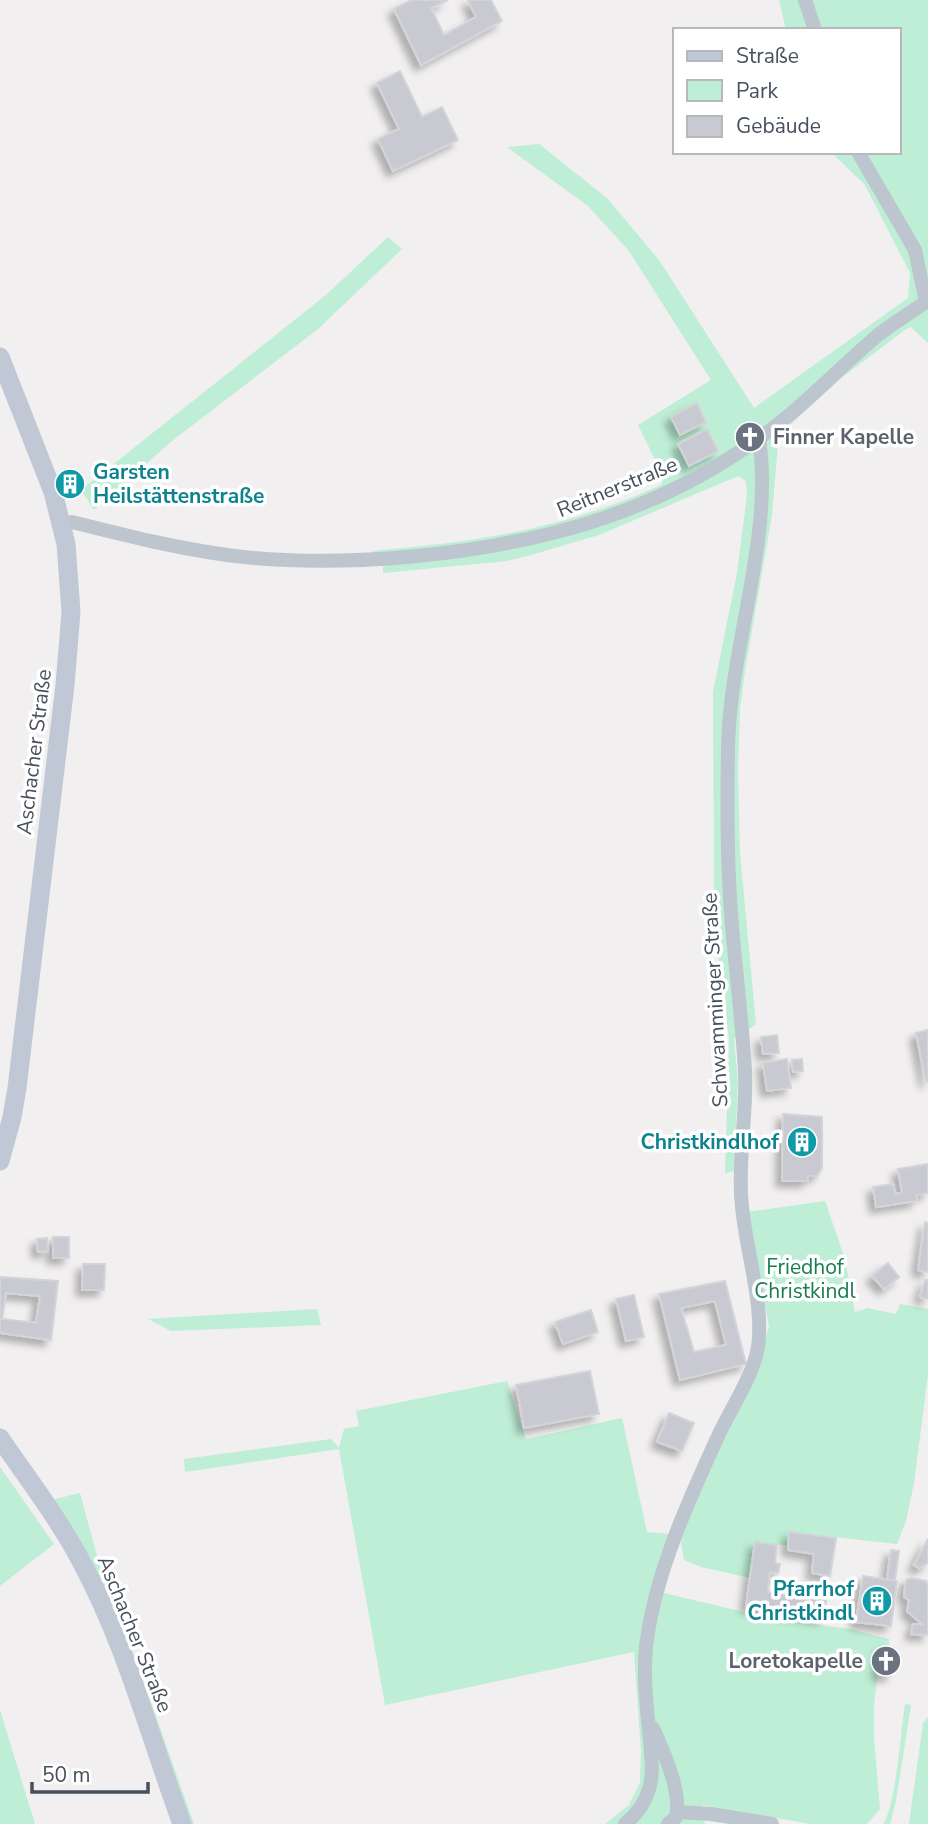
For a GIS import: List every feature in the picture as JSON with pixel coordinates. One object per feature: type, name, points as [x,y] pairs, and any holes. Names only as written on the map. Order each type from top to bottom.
[{"type":"street","points":[[805,0],[814,28]]},
{"type":"street","name":"Reitnerstraße","points":[[62,524],[72,522],[161,544],[229,555],[334,561],[461,552],[509,545],[597,522],[684,484],[759,439],[835,376],[880,334],[926,302],[915,250],[860,154]]},
{"type":"street","name":"Aschacher Straße","points":[[0,358],[43,461],[62,524],[70,583],[70,641],[17,1088],[0,1161]]},
{"type":"street","name":"Schwamminger Straße","points":[[625,1824],[635,1815],[650,1788],[652,1763],[646,1648],[660,1587],[685,1512],[758,1349],[756,1297],[742,1218],[740,1174],[745,1073],[730,900],[727,794],[729,709],[755,553],[762,487],[759,439]]},
{"type":"street","name":"Aschacher Straße","points":[[0,1438],[47,1505],[94,1586],[182,1824]]},
{"type":"street","points":[[648,1717],[664,1754],[676,1795],[676,1817],[668,1824]]},
{"type":"street","points":[[677,1812],[703,1813],[772,1824]]},
{"type":"green space","points":[[779,0],[928,0],[928,343],[911,327],[906,329],[840,379],[790,425],[778,444],[772,515],[740,709],[740,853],[756,1024],[734,1039],[738,1081],[734,1171],[725,1173],[729,1039],[719,962],[714,885],[713,692],[737,573],[747,495],[746,481],[738,476],[599,535],[507,561],[383,573],[383,565],[372,551],[448,543],[520,531],[590,513],[661,485],[664,478],[638,425],[711,380],[629,251],[588,206],[507,147],[539,144],[607,198],[659,260],[754,408],[908,298],[910,273],[865,185],[833,154],[900,154],[900,28],[786,28]]},
{"type":"green space","points":[[388,237],[402,249],[318,329],[172,441],[94,510],[81,490],[326,295]]},
{"type":"green space","name":"Friedhof Christkindl","points":[[825,1201],[845,1259],[855,1312],[868,1308],[896,1314],[900,1304],[928,1309],[928,1375],[914,1483],[906,1521],[897,1544],[790,1532],[788,1546],[755,1542],[750,1578],[701,1567],[684,1560],[680,1538],[762,1354],[769,1326],[747,1212]]},
{"type":"green space","points":[[317,1309],[321,1325],[171,1331],[148,1319]]},
{"type":"green space","points":[[507,1381],[526,1439],[622,1418],[647,1532],[671,1534],[652,1590],[772,1619],[850,1629],[889,1639],[889,1647],[881,1648],[874,1704],[880,1809],[867,1824],[810,1824],[703,1805],[704,1819],[729,1824],[704,1820],[705,1824],[605,1824],[629,1805],[640,1782],[641,1752],[634,1652],[385,1705],[339,1449],[185,1472],[184,1459],[331,1439],[339,1448],[344,1429],[359,1426],[356,1411]]},
{"type":"green space","points":[[0,1467],[54,1544],[0,1586]]},
{"type":"green space","points":[[80,1493],[100,1567],[119,1612],[194,1824],[191,1824],[51,1500]]},
{"type":"green space","points":[[905,1704],[911,1705],[896,1801],[890,1824],[883,1824],[888,1815],[895,1785]]},
{"type":"green space","points":[[0,1710],[35,1824],[0,1824]]},
{"type":"green space","points":[[928,1717],[928,1824],[909,1824],[923,1723]]},
{"type":"building","points":[[411,0],[448,0],[431,8],[444,35],[476,17],[468,0],[491,0],[502,21],[421,65],[394,9]]},
{"type":"building","points":[[400,71],[422,117],[442,107],[458,140],[393,171],[378,139],[399,129],[377,83]]},
{"type":"building","points":[[697,403],[706,422],[680,435],[671,417]]},
{"type":"building","points":[[707,429],[718,451],[689,466],[678,444]]},
{"type":"building","points":[[928,1030],[928,1082],[926,1082],[916,1033]]},
{"type":"building","points":[[777,1035],[779,1053],[763,1054],[761,1037]]},
{"type":"building","points":[[787,1059],[791,1088],[767,1091],[763,1063]]},
{"type":"building","points":[[802,1059],[803,1071],[793,1072],[792,1060]]},
{"type":"building","name":"Christkindlhof","points":[[783,1114],[822,1117],[822,1168],[817,1176],[808,1176],[808,1181],[782,1181]]},
{"type":"building","points":[[928,1164],[928,1193],[916,1195],[917,1201],[876,1207],[873,1187],[893,1184],[895,1194],[902,1193],[898,1169]]},
{"type":"building","points":[[925,1222],[928,1223],[928,1272],[918,1270]]},
{"type":"building","points":[[53,1237],[69,1237],[69,1258],[53,1258]]},
{"type":"building","points":[[47,1238],[48,1251],[38,1252],[37,1239]]},
{"type":"building","points":[[888,1263],[899,1277],[884,1289],[872,1276]]},
{"type":"building","points":[[83,1264],[105,1264],[104,1290],[82,1290]]},
{"type":"building","points":[[0,1277],[58,1281],[51,1340],[0,1333]],"holes":[[[6,1293],[40,1296],[36,1323],[2,1319]]]},
{"type":"building","points":[[925,1280],[928,1280],[928,1299],[920,1297]]},
{"type":"building","points":[[725,1281],[746,1364],[680,1380],[659,1294]],"holes":[[[715,1301],[726,1345],[694,1352],[681,1308]]]},
{"type":"building","points":[[634,1295],[644,1337],[626,1341],[616,1299]]},
{"type":"building","points":[[591,1310],[598,1332],[563,1344],[555,1322]]},
{"type":"building","points":[[590,1371],[599,1414],[524,1428],[516,1385]]},
{"type":"building","points":[[669,1413],[694,1423],[682,1451],[657,1442]]},
{"type":"building","points":[[789,1532],[836,1538],[830,1576],[812,1573],[814,1554],[788,1550]]},
{"type":"building","points":[[928,1539],[928,1563],[919,1568],[914,1565]]},
{"type":"building","points":[[755,1542],[777,1545],[775,1563],[780,1564],[778,1573],[770,1572],[768,1592],[826,1601],[824,1618],[746,1606]]},
{"type":"building","points":[[891,1550],[899,1551],[895,1580],[887,1579]]},
{"type":"building","name":"Pfarrhof Christkindl","points":[[863,1576],[897,1581],[891,1626],[856,1622]]},
{"type":"building","points":[[911,1578],[926,1581],[928,1585],[928,1635],[911,1634],[913,1624],[922,1624],[907,1611],[909,1600],[904,1597],[906,1580]]},
{"type":"building","name":"Loretokapelle","points":[[881,1647],[894,1648],[891,1676],[878,1674]]},
{"type":"place","name":"Finner Kapelle","points":[[750,437]]},
{"type":"place","name":"Garsten Heilstättenstraße","points":[[70,484]]},
{"type":"place","name":"Christkindlhof","points":[[802,1142]]},
{"type":"place","name":"Pfarrhof Christkindl","points":[[877,1601]]},
{"type":"place","name":"Loretokapelle","points":[[886,1661]]}]
